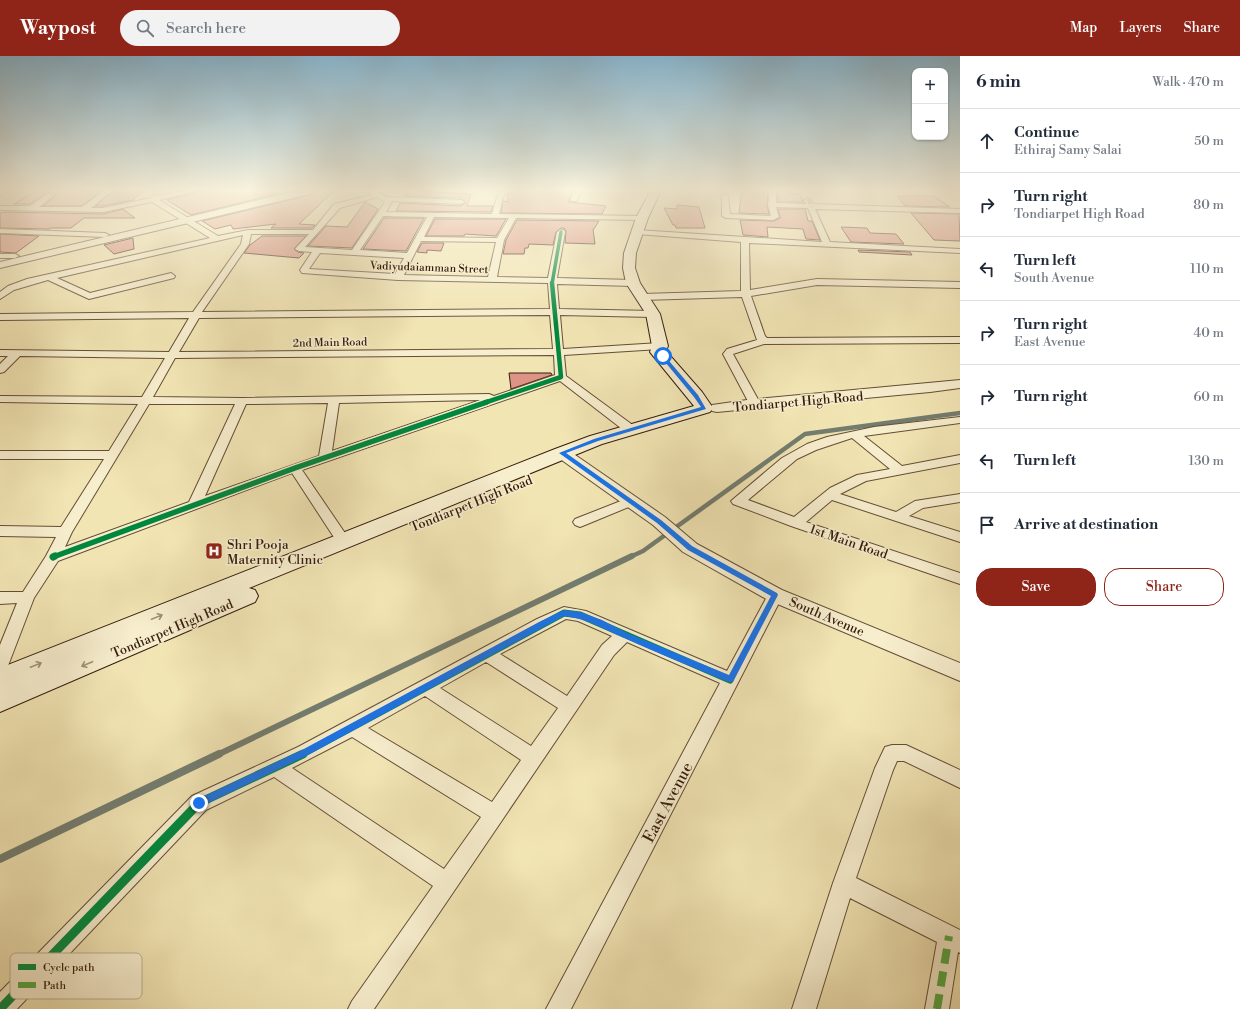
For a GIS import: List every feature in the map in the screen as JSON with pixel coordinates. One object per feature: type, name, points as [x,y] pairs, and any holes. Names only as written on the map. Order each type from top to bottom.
[{"type":"main road","points":[[636,234],[630,253],[629,268],[633,283],[653,314],[660,346],[658,352],[696,396],[711,408]]},
{"type":"main road","name":"Tondiarpet High Road","points":[[0,679],[344,542],[568,457],[606,448],[715,415],[711,408],[630,430],[568,457],[359,548],[0,701]]},
{"type":"street","points":[[92,234],[106,235]]},
{"type":"street","points":[[0,265],[121,234]]},
{"type":"street","points":[[209,234],[218,239]]},
{"type":"street","points":[[0,296],[18,284],[237,234]]},
{"type":"street","points":[[0,666],[27,597],[53,557],[65,532],[114,455],[195,316],[245,244],[247,234]]},
{"type":"street","points":[[313,234],[299,249],[409,256]]},
{"type":"street","points":[[354,253],[367,234]]},
{"type":"street","points":[[398,277],[421,234]]},
{"type":"street","points":[[492,280],[500,240],[503,234]]},
{"type":"street","points":[[561,234],[552,281],[561,377],[630,430]]},
{"type":"street","points":[[670,234],[827,244],[960,248]]},
{"type":"street","points":[[823,234],[827,244]]},
{"type":"street","points":[[0,260],[106,235]]},
{"type":"street","points":[[418,239],[500,240]]},
{"type":"street","points":[[745,240],[746,294],[760,337],[764,341]]},
{"type":"street","name":"Vadiyudaiamman Street","points":[[317,251],[305,271],[311,273],[398,277],[633,283]]},
{"type":"street","points":[[0,256],[15,256]]},
{"type":"street","points":[[48,277],[89,296],[171,276]]},
{"type":"street","points":[[642,297],[746,294],[816,282],[960,285]]},
{"type":"street","points":[[0,317],[555,312],[653,314]]},
{"type":"street","points":[[754,403],[728,354],[731,351],[764,341],[960,340]]},
{"type":"street","name":"2nd Main Road","points":[[0,353],[172,355],[558,352],[660,346]]},
{"type":"street","points":[[0,370],[17,353]]},
{"type":"street","points":[[53,557],[295,468],[561,377]]},
{"type":"street","name":"Tondiarpet High Road","points":[[711,408],[754,403],[900,392],[960,384]]},
{"type":"street","points":[[0,399],[242,400],[502,397]]},
{"type":"street","points":[[325,458],[334,399]]},
{"type":"street","points":[[194,506],[242,400]]},
{"type":"street","points":[[855,435],[960,420]]},
{"type":"street","points":[[855,435],[899,470]]},
{"type":"street","name":"1st Main Road","points":[[855,435],[812,446],[792,457],[738,501],[796,524],[960,579]]},
{"type":"street","points":[[0,455],[114,455]]},
{"type":"street","name":"South Avenue","points":[[568,457],[659,521],[690,548],[775,595],[960,672]]},
{"type":"street","points":[[796,524],[835,491],[862,478],[960,459]]},
{"type":"street","points":[[295,468],[344,542]]},
{"type":"street","points":[[830,495],[960,537]]},
{"type":"street","points":[[897,517],[920,504],[960,498]]},
{"type":"street","points":[[580,522],[631,501]]},
{"type":"street","points":[[0,531],[65,532]]},
{"type":"street","name":"East Avenue","points":[[558,1009],[775,595]]},
{"type":"street","points":[[0,598],[27,597]]},
{"type":"street","points":[[53,953],[149,852],[199,803],[352,728],[564,613],[580,615],[593,620],[624,635],[730,680]]},
{"type":"street","points":[[360,1009],[608,650],[624,635]]},
{"type":"street","points":[[486,654],[569,706]]},
{"type":"street","points":[[426,688],[534,758]]},
{"type":"street","points":[[352,728],[495,815]]},
{"type":"street","points":[[804,1009],[844,883],[884,768],[892,753],[906,753],[960,779]]},
{"type":"street","points":[[275,767],[447,883]]},
{"type":"street","points":[[844,883],[954,939],[937,1009]]},
{"type":"street","points":[[0,1009],[10,998]]},
{"type":"building","points":[[0,234],[39,236],[16,253],[0,252]]},
{"type":"building","points":[[318,234],[361,234],[352,248],[308,246]]},
{"type":"building","points":[[373,234],[415,234],[406,251],[363,249]]},
{"type":"building","points":[[427,234],[465,234],[464,236],[426,236]]},
{"type":"building","points":[[472,234],[497,234],[496,236]]},
{"type":"building","points":[[509,234],[555,234],[553,245],[529,244],[528,248],[525,248],[524,254],[503,254],[506,240]]},
{"type":"building","points":[[566,234],[594,234],[595,244],[565,243]]},
{"type":"building","points":[[768,234],[768,237],[743,235]]},
{"type":"building","points":[[805,234],[818,234],[820,240],[806,239]]},
{"type":"building","points":[[846,234],[896,234],[904,244],[851,242]]},
{"type":"building","points":[[929,234],[960,234],[960,241],[934,240]]},
{"type":"building","points":[[262,236],[306,236],[294,249],[298,252],[304,253],[299,258],[244,253],[250,245]]},
{"type":"building","points":[[133,238],[134,249],[114,254],[104,245]]},
{"type":"building","points":[[422,243],[444,243],[441,251],[427,250],[427,253],[417,252]]},
{"type":"building","points":[[858,250],[910,252],[912,255],[859,252]]},
{"type":"building","points":[[509,373],[551,373],[552,375],[511,389]]},
{"type":"waterway","points":[[630,557],[643,551],[805,434],[960,413]]},
{"type":"waterway","points":[[217,755],[632,556]]},
{"type":"waterway","points":[[0,859],[219,754]]},
{"type":"marked path","points":[[937,1009],[949,936]]},
{"type":"cycle path","points":[[53,557],[295,468],[561,377],[552,281],[561,234]]},
{"type":"cycle path","points":[[54,953],[199,803],[305,753],[564,613],[580,615],[730,680]]},
{"type":"cycle path","points":[[0,1009],[10,999]]},
{"type":"place","name":"Shri Pooja Maternity Clinic","points":[[214,551]]},
{"type":"route","points":[[199,803],[305,753],[544,622],[564,613],[580,615],[600,622],[624,635],[730,680],[775,595],[690,548],[659,521],[562,453],[596,440],[666,418],[704,408],[663,356]]}]
